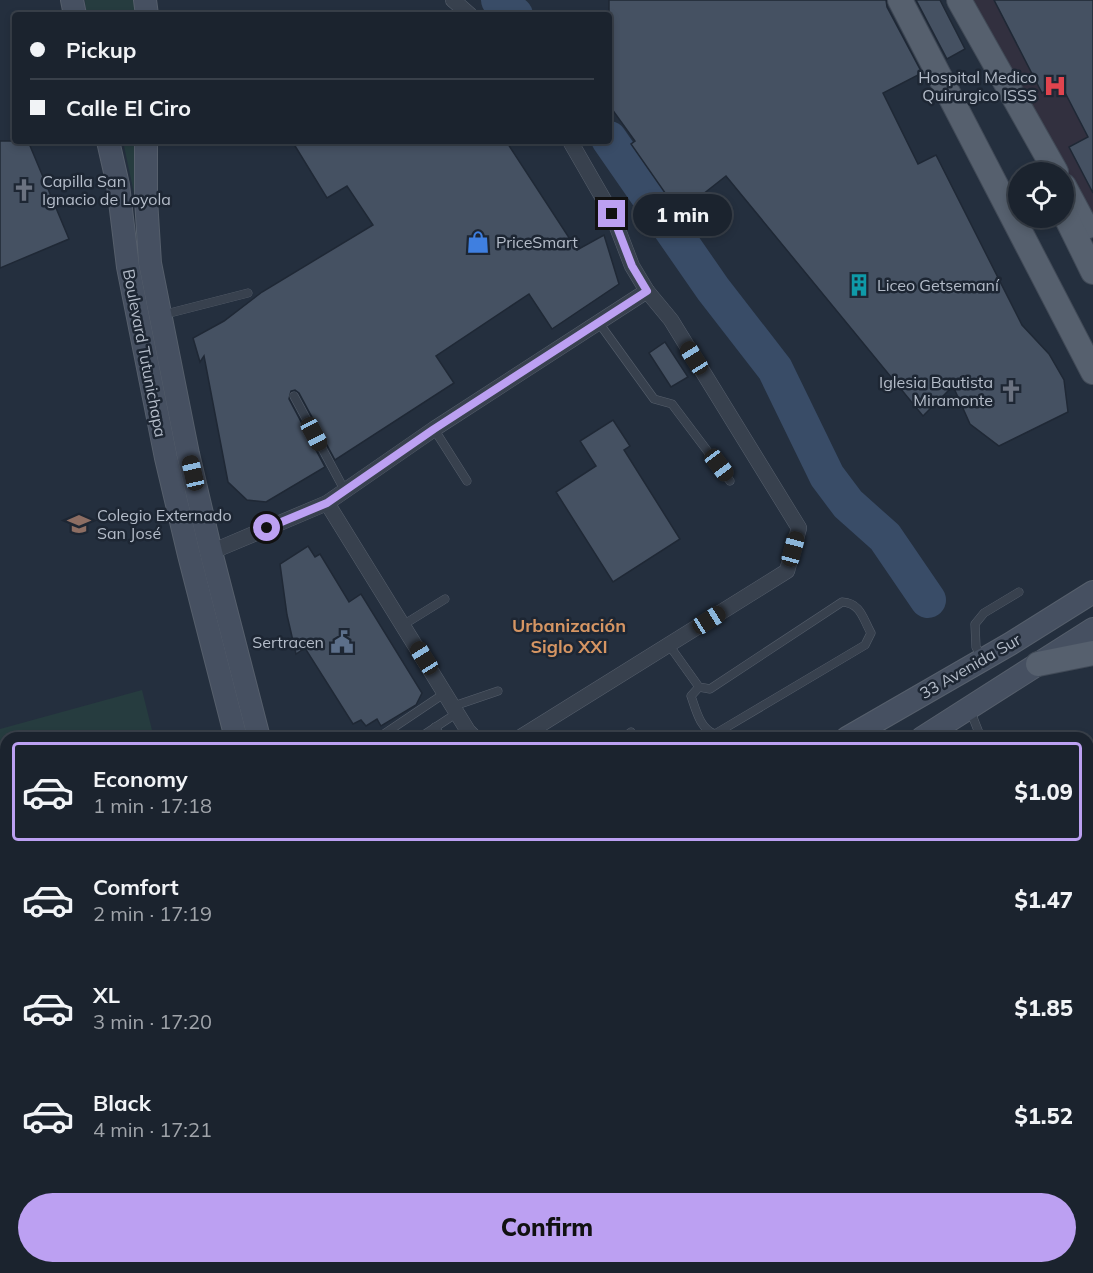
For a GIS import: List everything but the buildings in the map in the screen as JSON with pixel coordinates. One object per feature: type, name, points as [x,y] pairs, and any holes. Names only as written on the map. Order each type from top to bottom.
[{"type":"main road","points":[[900,0],[1093,372]]},
{"type":"main road","points":[[912,0],[1008,178]]},
{"type":"main road","points":[[948,0],[1037,162]]},
{"type":"main road","points":[[959,0],[1050,162]]},
{"type":"main road","name":"Boulevard Tutunichapa","points":[[109,144],[118,184],[128,267],[166,458],[235,732]]},
{"type":"main road","name":"Boulevard Tutunichapa","points":[[146,144],[146,199],[150,263],[188,453],[257,732]]},
{"type":"main road","points":[[1074,204],[1093,239]]},
{"type":"main road","points":[[1034,228],[1093,345]]},
{"type":"main road","points":[[1071,228],[1093,272]]},
{"type":"main road","name":"33 Avenida Sur","points":[[857,732],[1093,592]]},
{"type":"main road","name":"33 Avenida Sur","points":[[931,732],[1093,629]]},
{"type":"main road","points":[[1038,664],[1093,652]]},
{"type":"main road","points":[[939,732],[949,720]]},
{"type":"street","points":[[453,0],[467,12]]},
{"type":"street","points":[[529,732],[787,571],[799,528],[671,320],[647,291],[632,266],[612,214],[572,144]]},
{"type":"street","points":[[211,552],[327,503],[434,429],[647,291]]},
{"type":"street","points":[[327,503],[469,732]]},
{"type":"lane","points":[[161,316],[248,292]]},
{"type":"lane","points":[[599,323],[654,399],[672,404],[730,481]]},
{"type":"lane","points":[[294,396],[345,491]]},
{"type":"lane","points":[[434,429],[467,481]]},
{"type":"lane","points":[[982,660],[976,647],[975,624],[984,613],[1018,592]]},
{"type":"lane","points":[[403,624],[445,599]]},
{"type":"lane","points":[[669,645],[699,687],[710,689],[842,602],[857,606],[871,633],[865,645],[718,732]]},
{"type":"lane","points":[[699,687],[691,696],[702,725],[710,732]]},
{"type":"lane","points":[[429,732],[455,710],[498,691]]},
{"type":"lane","points":[[387,732],[445,693]]},
{"type":"lane","points":[[969,708],[979,732]]},
{"type":"shaded area","name":"Hospital Medico Quirurgico ISSS","points":[[973,0],[1093,0],[1093,234],[1074,197],[1074,162],[1056,162]]},
{"type":"green space","points":[[85,0],[136,0],[137,12],[86,12]]},
{"type":"green space","points":[[124,144],[135,144],[140,222]]},
{"type":"green space","points":[[142,690],[152,732],[0,732],[0,729]]},
{"type":"waterway","points":[[499,0],[512,12]]},
{"type":"waterway","points":[[612,143],[713,289],[775,369],[827,476],[848,504],[885,537],[928,600]]},
{"type":"place","name":"Hospital Medico Quirurgico ISSS","points":[[1055,86]]},
{"type":"place","name":"Capilla San Ignacio de Loyola","points":[[24,190]]},
{"type":"place","name":"PriceSmart","points":[[478,242]]},
{"type":"place","name":"Liceo Getsemaní","points":[[859,285]]},
{"type":"place","name":"Iglesia Bautista Miramonte","points":[[1011,391]]},
{"type":"place","name":"Colegio Externado San José","points":[[79,524]]},
{"type":"place","name":"Sertracen","points":[[342,642]]},
{"type":"district","name":"Urbanización Siglo XXI","points":[[569,636]]},
{"type":"route","points":[[267,528],[327,503],[434,429],[647,291],[632,266],[612,214]]}]
